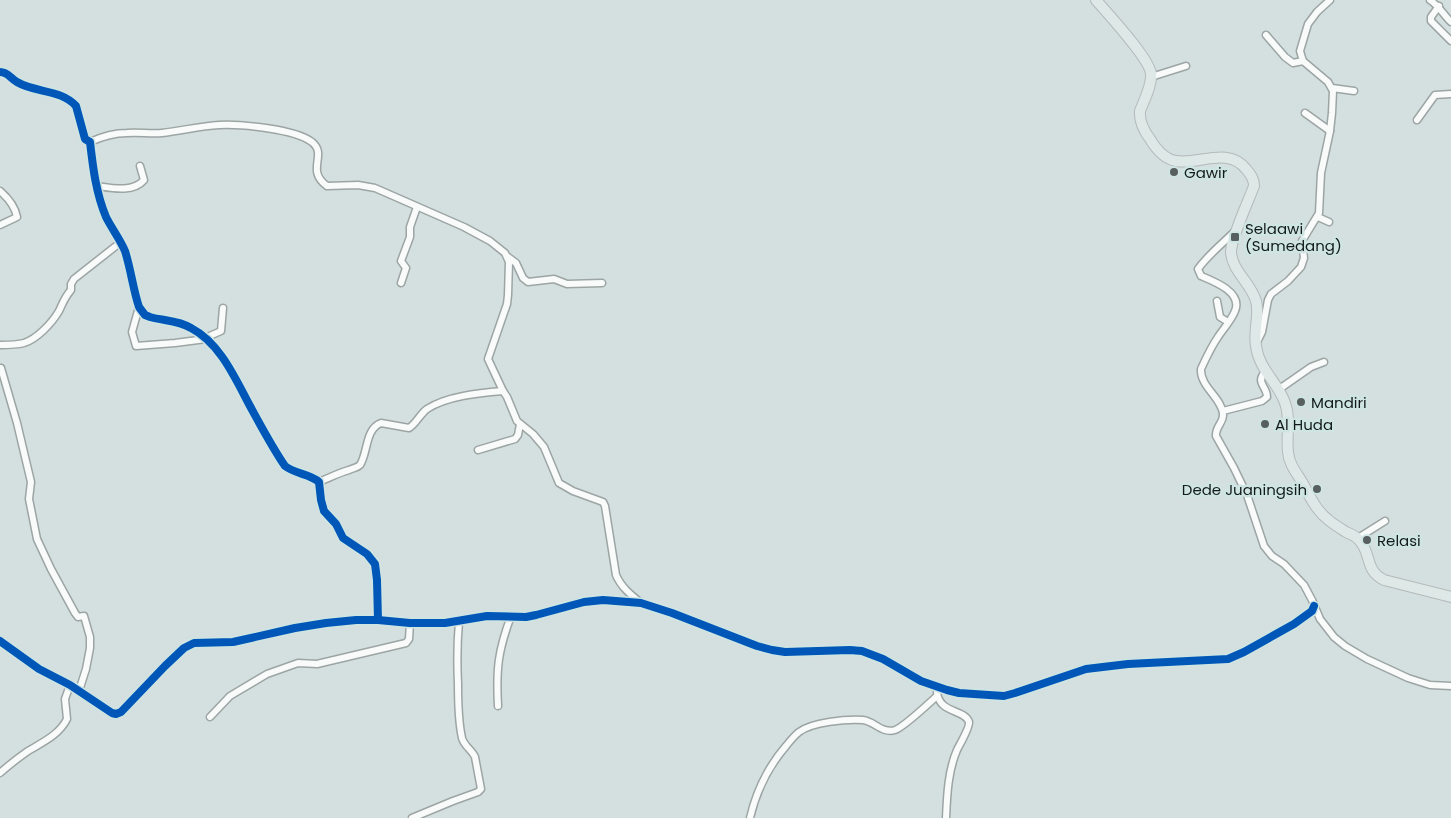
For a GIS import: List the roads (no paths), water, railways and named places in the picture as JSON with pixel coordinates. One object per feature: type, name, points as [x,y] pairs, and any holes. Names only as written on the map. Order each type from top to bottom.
[{"type":"main road","points":[[1096,0],[1147,62],[1151,76],[1148,92],[1140,111],[1140,119],[1156,149],[1163,156],[1176,162],[1210,158],[1231,159],[1243,165],[1253,178],[1254,186],[1238,227],[1231,250],[1232,258],[1256,301],[1255,331],[1258,357],[1265,372],[1285,402],[1287,409],[1288,454],[1293,470],[1323,516],[1358,538],[1364,547],[1372,570],[1379,577],[1384,580],[1451,597]]},
{"type":"street","points":[[1430,0],[1439,6],[1441,12],[1451,22]]},
{"type":"street","points":[[1256,345],[1262,332],[1268,300],[1271,294],[1288,281],[1301,267],[1304,258],[1302,240],[1318,217],[1321,173],[1332,113],[1332,88],[1328,82],[1303,62],[1300,51],[1308,24],[1327,1]]},
{"type":"street","points":[[1439,6],[1431,17],[1431,21],[1451,41]]},
{"type":"street","points":[[1266,35],[1285,57],[1293,63],[1303,62]]},
{"type":"street","points":[[1151,76],[1186,66]]},
{"type":"street","points":[[0,72],[9,75],[16,82],[52,93],[72,102],[77,109],[85,140],[90,142]]},
{"type":"street","points":[[1332,88],[1354,91]]},
{"type":"street","points":[[1417,120],[1435,95],[1451,94]]},
{"type":"street","points":[[1305,113],[1330,131]]},
{"type":"street","points":[[90,142],[98,138],[126,133],[159,133],[220,125],[288,132],[311,141],[317,147],[319,154],[317,173],[327,186],[358,185],[375,188],[464,227],[490,241],[505,253],[516,263],[523,278],[528,282],[554,279],[567,284],[602,283]]},
{"type":"street","points":[[90,142],[93,174],[106,217],[121,242],[139,307],[145,315],[183,324],[206,338],[234,375],[284,464],[291,470],[316,479],[319,482],[324,511],[336,524],[343,538],[367,554],[375,564],[378,620]]},
{"type":"street","points":[[97,186],[134,187],[144,180],[140,166]]},
{"type":"street","points":[[0,191],[10,201],[17,217],[0,224]]},
{"type":"street","points":[[402,283],[406,268],[400,261],[410,237],[410,227],[417,207]]},
{"type":"street","points":[[1318,217],[1329,222]]},
{"type":"street","points":[[1238,227],[1198,269],[1201,276],[1220,284],[1229,291],[1235,299],[1236,307],[1200,371],[1203,381],[1223,411],[1216,436],[1247,495],[1264,546],[1272,556],[1284,564],[1304,585],[1324,627],[1345,646],[1408,678],[1430,685],[1451,686]]},
{"type":"street","points":[[0,345],[25,342],[38,334],[57,314],[64,298],[70,291],[70,284],[74,279],[121,242]]},
{"type":"street","points":[[508,257],[509,288],[507,304],[488,359],[507,398],[514,418],[533,434],[544,448],[557,480],[561,485],[602,502],[616,574],[626,590],[641,603]]},
{"type":"street","points":[[1217,301],[1220,317],[1228,322]]},
{"type":"street","points":[[139,307],[132,332],[136,346],[206,338],[221,331],[223,308]]},
{"type":"street","points":[[1278,390],[1311,368],[1324,362]]},
{"type":"street","points":[[0,368],[17,423],[31,482],[29,499],[37,539],[75,613],[78,617],[84,616],[90,637],[89,656],[79,691]]},
{"type":"street","points":[[1223,411],[1266,399],[1268,395],[1260,378],[1265,372]]},
{"type":"street","points":[[319,482],[358,466],[373,430],[381,423],[409,428],[432,406],[468,395],[502,391]]},
{"type":"street","points":[[478,450],[515,439],[518,435],[520,424]]},
{"type":"street","points":[[1358,538],[1385,521]]},
{"type":"street","points":[[0,641],[38,669],[70,685],[112,712],[119,713],[184,648],[194,643],[233,642],[326,623],[356,620],[445,623],[487,616],[536,615],[584,602],[603,600],[641,603],[672,612],[757,646],[772,650],[791,652],[862,651],[883,659],[920,681],[936,687],[959,693],[1004,696],[1086,669],[1128,664],[1228,659],[1294,624],[1312,611],[1314,606]]},
{"type":"street","points":[[498,706],[497,664],[510,616]]},
{"type":"street","points":[[412,818],[478,792],[481,789],[475,757],[464,742],[460,722],[456,648],[459,622]]},
{"type":"street","points":[[210,717],[230,696],[267,674],[298,663],[317,664],[406,643],[409,639],[410,623]]},
{"type":"street","points":[[0,773],[52,737],[60,729],[67,719],[64,699],[70,685]]},
{"type":"street","points":[[936,687],[937,696],[944,706],[961,715],[969,722],[952,765],[946,818]]},
{"type":"street","points":[[750,818],[756,797],[772,764],[800,731],[832,722],[861,720],[869,721],[886,730],[894,730],[937,696]]},
{"type":"place","name":"Gawir","points":[[1174,172]]},
{"type":"place","name":"Selaawi (Sumedang)","points":[[1235,237]]},
{"type":"place","name":"Mandiri","points":[[1301,402]]},
{"type":"place","name":"Al Huda","points":[[1265,424]]},
{"type":"place","name":"Dede Juaningsih","points":[[1317,489]]},
{"type":"place","name":"Relasi","points":[[1367,540]]}]
